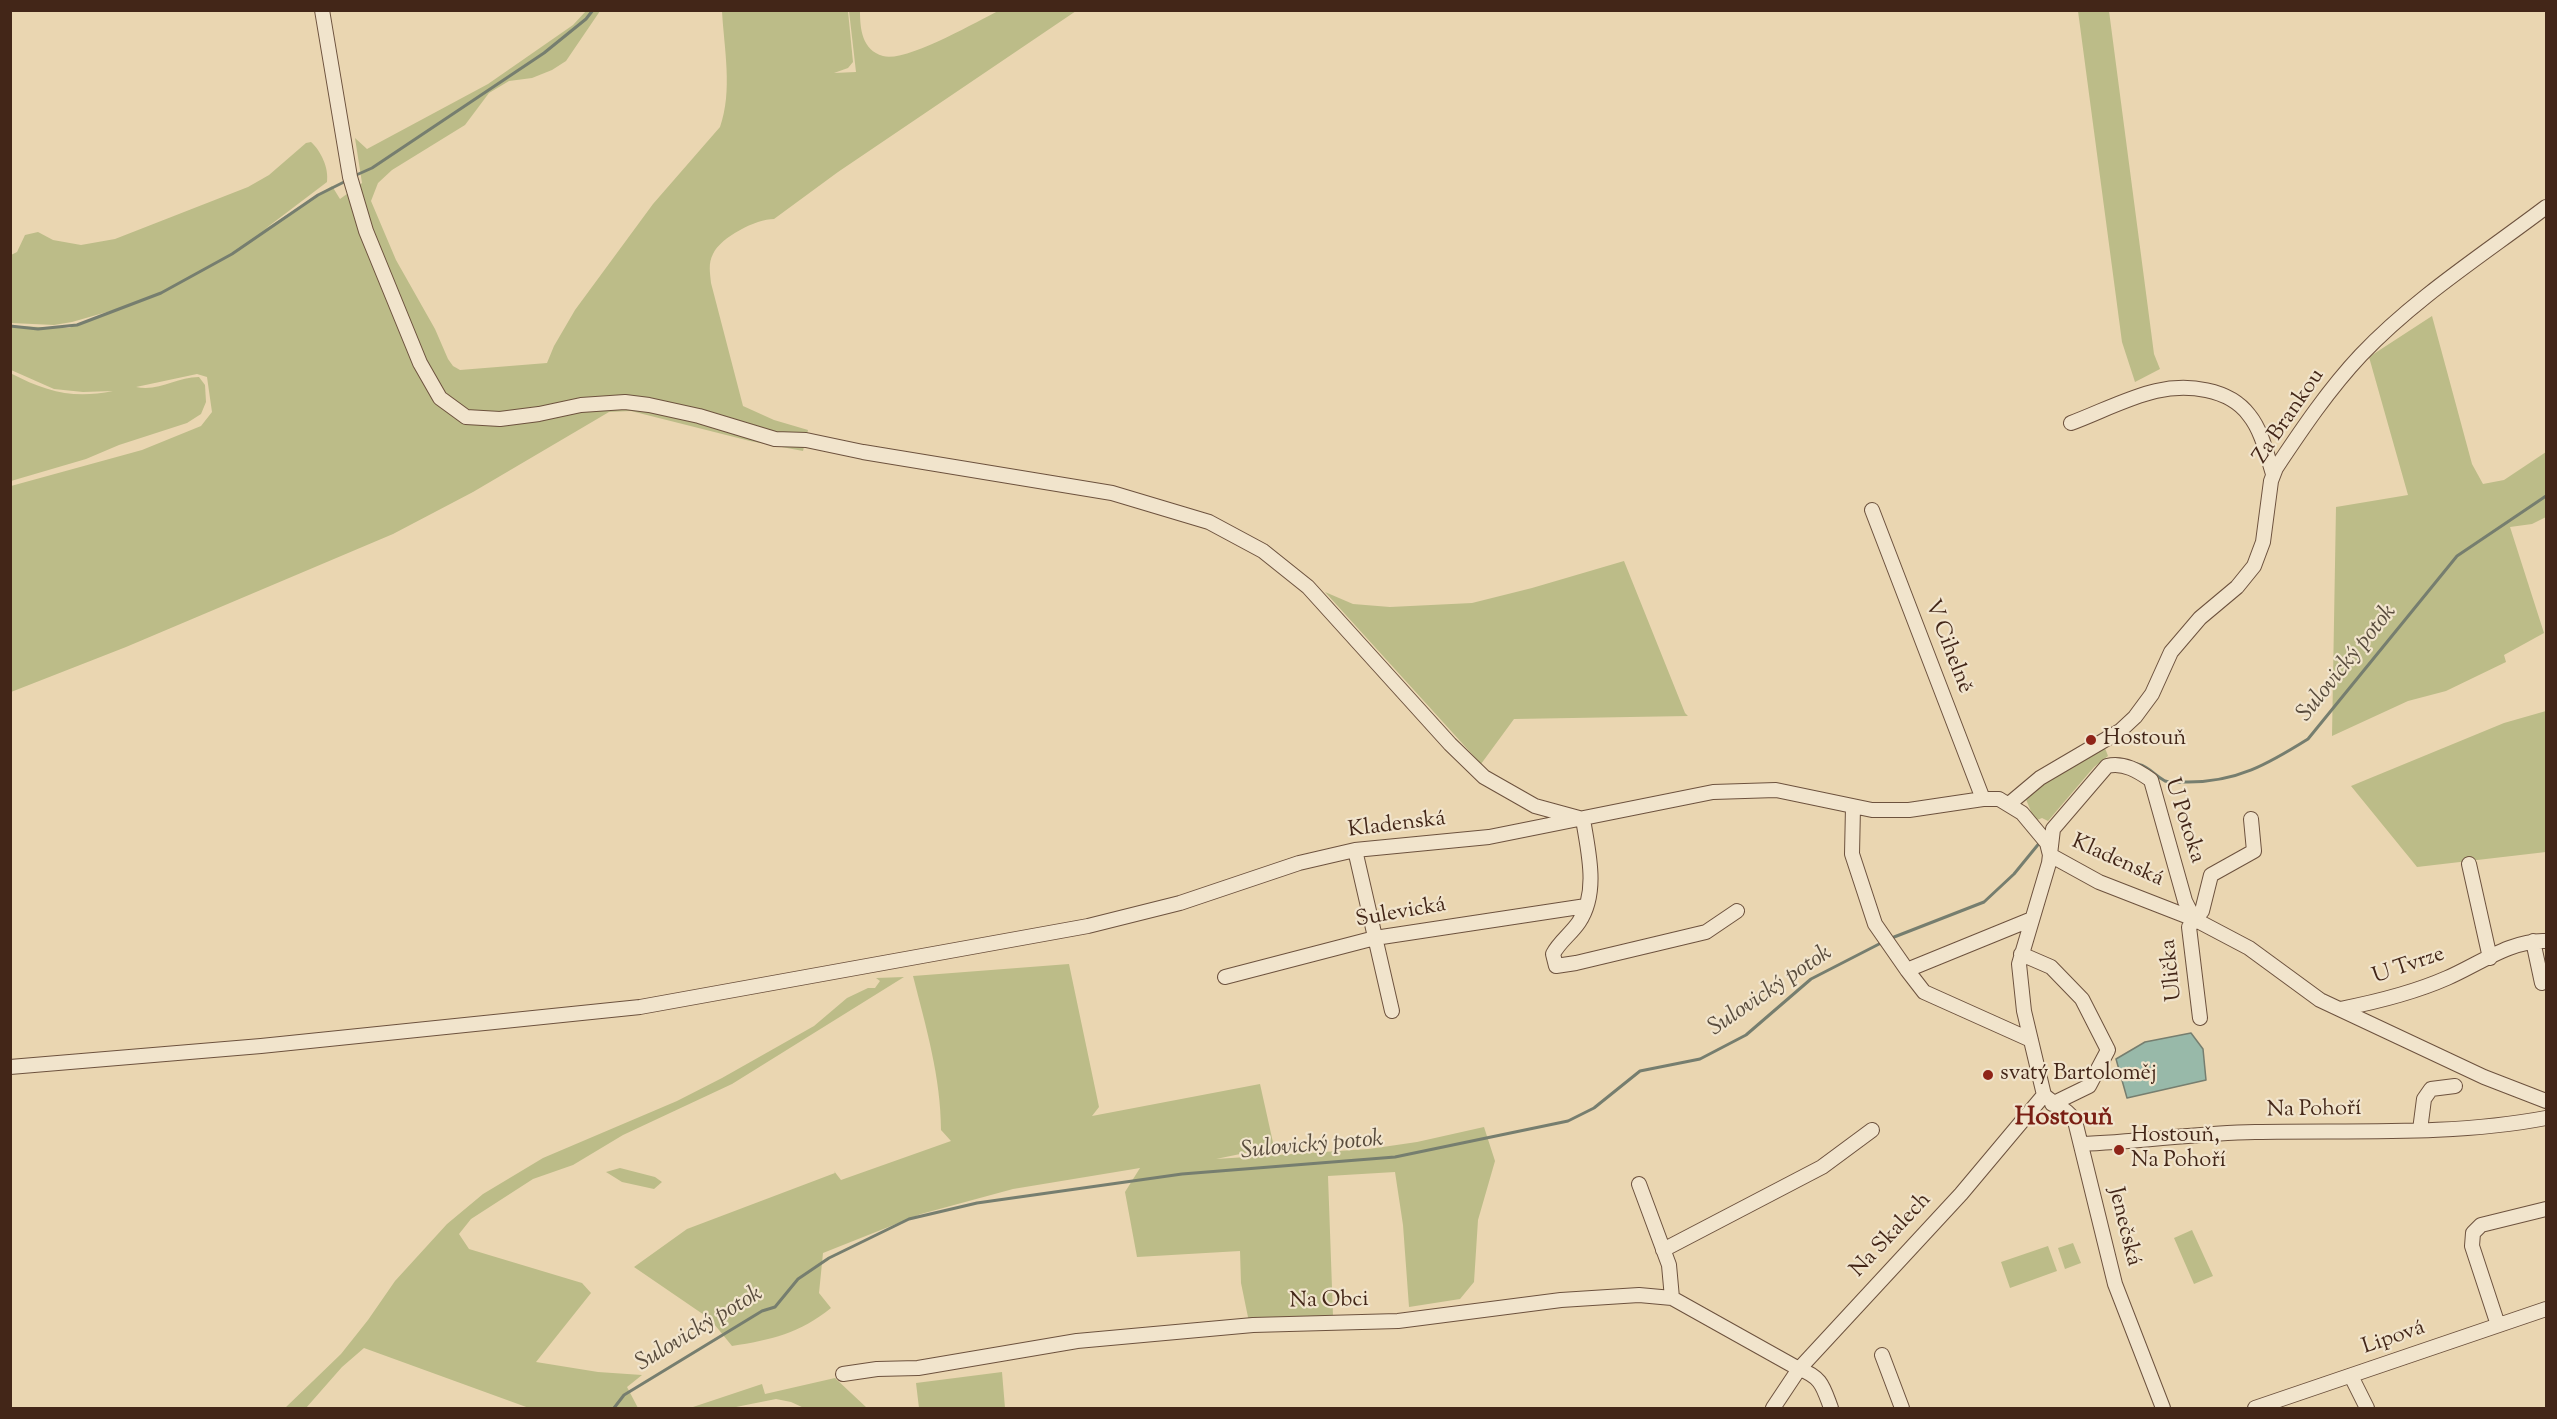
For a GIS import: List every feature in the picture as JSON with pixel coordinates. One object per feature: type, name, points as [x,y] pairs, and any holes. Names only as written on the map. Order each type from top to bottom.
[{"type":"street","name":"Kladenská","points":[[322,10],[350,177],[366,231],[420,363],[440,398],[466,417],[500,419],[581,405],[625,402],[649,405],[699,416],[776,439],[806,440],[863,452],[1112,493],[1190,516],[1237,536],[1263,551],[1308,587],[1449,744],[1484,777],[1534,806],[1583,819]]},
{"type":"street","name":"Za Brankou","points":[[2009,804],[2040,778],[2125,728],[2157,686],[2171,652],[2206,613],[2243,581],[2254,566],[2264,542],[2273,474],[2325,398],[2361,355],[2419,303],[2547,207]]},
{"type":"street","points":[[2071,423],[2156,391],[2194,388],[2228,397],[2249,414],[2259,433],[2273,474]]},
{"type":"street","name":"V Cihelně","points":[[1872,510],[1983,799]]},
{"type":"street","name":"U Potoka","points":[[2050,855],[2053,829],[2100,772],[2107,766],[2119,764],[2138,771],[2151,780],[2186,901],[2194,919]]},
{"type":"street","name":"Kladenská","points":[[10,1067],[261,1046],[640,1006],[1088,926],[1180,903],[1299,863],[1355,850],[1489,837],[1713,792],[1776,790],[1853,807],[1909,810],[1983,799],[1999,799],[2022,813],[2042,835],[2050,855],[2099,882],[2194,919],[2249,948],[2320,1000],[2484,1077],[2547,1101]]},
{"type":"street","points":[[1853,807],[1852,854],[1875,924],[1923,992],[2031,1040]]},
{"type":"street","points":[[1583,819],[1590,868],[1590,887],[1583,915],[1553,954],[1556,966],[1706,932],[1737,911]]},
{"type":"street","points":[[2194,919],[2202,911],[2211,875],[2254,851],[2251,819]]},
{"type":"street","points":[[1355,850],[1392,1011]]},
{"type":"street","points":[[2021,954],[2051,967],[2082,999],[2108,1050],[2089,1086],[2048,1100],[2031,1040],[2019,977],[2021,954],[2050,855]]},
{"type":"street","points":[[2469,864],[2490,958]]},
{"type":"street","name":"Sulevická","points":[[1225,977],[1376,938],[1586,906]]},
{"type":"street","points":[[1907,970],[2032,919]]},
{"type":"street","name":"Ulička","points":[[2194,919],[2189,927],[2192,968],[2200,1018]]},
{"type":"street","name":"U Tvrze","points":[[2340,1009],[2411,992],[2446,979],[2490,958],[2540,941],[2542,983]]},
{"type":"street","points":[[2420,1130],[2424,1100],[2431,1089],[2455,1086]]},
{"type":"street","name":"Jenečská","points":[[2048,1100],[2071,1114],[2081,1144],[2115,1284],[2163,1408]]},
{"type":"street","name":"Na Skalech","points":[[1773,1408],[1798,1369],[2048,1100]]},
{"type":"street","name":"Na Pohoří","points":[[2081,1144],[2251,1132],[2420,1130],[2522,1123],[2547,1118]]},
{"type":"street","points":[[1663,1250],[1822,1167],[1872,1130]]},
{"type":"street","points":[[1639,1184],[1668,1265],[1672,1298]]},
{"type":"street","points":[[2498,1325],[2472,1246],[2473,1233],[2481,1224],[2547,1209]]},
{"type":"street","name":"Na Obci","points":[[843,1374],[860,1370],[918,1368],[1049,1344],[1253,1325],[1398,1322],[1562,1300],[1639,1295],[1672,1298],[1798,1369],[1813,1373],[1821,1383],[1831,1408]]},
{"type":"street","name":"Lipová","points":[[2254,1408],[2547,1309]]},
{"type":"street","points":[[1882,1355],[1902,1408]]},
{"type":"street","points":[[2351,1376],[2367,1408]]},
{"type":"green space","points":[[1023,9],[1076,11],[838,172],[774,219],[758,222],[731,235],[723,241],[711,257],[711,283],[743,406],[774,420],[808,430],[803,451],[750,441],[631,411],[609,412],[473,492],[393,534],[126,647],[11,692],[11,486],[142,450],[201,426],[212,412],[207,377],[197,374],[136,387],[152,388],[199,377],[205,385],[206,402],[201,414],[187,423],[119,445],[86,459],[11,481],[10,373],[36,385],[60,392],[85,394],[113,391],[83,392],[54,389],[11,370],[11,326],[69,328],[114,310],[54,325],[11,323],[11,255],[17,252],[25,235],[38,232],[53,240],[81,245],[115,239],[248,187],[269,175],[306,143],[311,142],[324,160],[327,182],[265,229],[332,186],[340,199],[362,183],[355,138],[367,149],[488,84],[573,25],[586,11],[600,11],[566,61],[532,78],[509,81],[489,93],[465,125],[392,170],[378,183],[371,201],[396,260],[435,329],[448,359],[460,370],[547,363],[575,310],[653,204],[720,127],[727,84],[722,11],[848,11],[853,62],[848,68],[834,73],[856,72],[849,11],[860,11],[866,44],[876,53],[893,57],[923,48],[998,11]]},
{"type":"green space","points":[[2078,11],[2109,11],[2154,354],[2160,369],[2135,382],[2122,342]]},
{"type":"green space","points":[[2432,316],[2472,464],[2483,484],[2504,480],[2546,452],[2546,517],[2532,524],[2510,527],[2544,633],[2504,655],[2506,662],[2446,691],[2408,701],[2332,736],[2336,507],[2408,495],[2369,357]]},
{"type":"green space","points":[[1624,561],[1688,716],[1514,719],[1481,764],[1325,592],[1353,604],[1390,607],[1472,603]]},
{"type":"green space","points":[[2546,711],[2546,852],[2417,867],[2351,786],[2504,723]]},
{"type":"green space","points":[[2105,748],[2108,756],[2094,767],[2048,821],[2042,818],[2035,821],[2025,797],[2043,782]]},
{"type":"green space","points":[[1069,964],[1099,1107],[1092,1116],[1260,1084],[1274,1147],[1216,1159],[1369,1149],[1417,1142],[1484,1127],[1495,1161],[1478,1220],[1474,1282],[1460,1299],[1409,1307],[1403,1225],[1395,1172],[1328,1176],[1333,1316],[1249,1322],[1241,1283],[1240,1251],[1137,1257],[1125,1192],[1140,1168],[1013,1189],[921,1214],[823,1253],[819,1293],[831,1308],[808,1324],[772,1338],[746,1344],[732,1346],[710,1319],[634,1267],[687,1229],[835,1173],[834,1171],[841,1180],[951,1141],[941,1130],[936,1072],[913,976]]},
{"type":"green space","points":[[904,977],[732,1084],[623,1135],[573,1165],[533,1179],[471,1219],[459,1234],[469,1249],[582,1283],[591,1293],[536,1362],[598,1372],[642,1375],[627,1387],[638,1408],[529,1408],[364,1348],[342,1367],[306,1408],[285,1408],[341,1354],[395,1281],[447,1224],[483,1194],[543,1158],[677,1101],[722,1078],[814,1026],[847,998],[868,988],[875,988],[880,981],[876,978]]},
{"type":"green space","points":[[620,1168],[655,1177],[662,1182],[654,1189],[622,1182],[606,1172]]},
{"type":"green space","points":[[2192,1230],[2213,1276],[2194,1284],[2174,1238]]},
{"type":"green space","points":[[2073,1243],[2081,1263],[2065,1269],[2058,1248]]},
{"type":"green space","points":[[2048,1246],[2057,1271],[2010,1288],[2001,1262]]},
{"type":"green space","points":[[1002,1372],[1005,1408],[919,1408],[916,1383]]},
{"type":"green space","points":[[835,1378],[867,1408],[804,1408],[776,1399],[731,1408],[690,1408],[762,1384],[765,1394]]},
{"type":"shaded area","points":[[2191,1033],[2203,1049],[2206,1080],[2127,1098],[2116,1059],[2145,1042]]},
{"type":"waterway","points":[[354,176],[372,168],[544,53],[586,19],[593,10]]},
{"type":"waterway","points":[[10,326],[38,329],[77,325],[161,293],[232,254],[318,195],[346,181]]},
{"type":"waterway","name":"Sulovický potok","points":[[2134,763],[2148,769],[2165,781],[2222,779],[2265,764],[2308,739],[2457,556],[2546,496]]},
{"type":"waterway","name":"Sulovický potok","points":[[1889,939],[1984,902],[2014,874],[2041,841]]},
{"type":"waterway","name":"Sulovický potok","points":[[614,1408],[624,1395],[762,1311],[775,1307],[798,1279],[829,1258],[909,1219],[977,1203],[1182,1174],[1395,1157],[1568,1121],[1594,1108],[1640,1071],[1700,1059],[1746,1035],[1811,979],[1883,942]]},
{"type":"place","name":"Hostouň","points":[[2091,740]]},
{"type":"place","name":"svatý Bartoloměj","points":[[1988,1075]]},
{"type":"place","name":"Hostouň, Na Pohoří","points":[[2119,1150]]},
{"type":"district","name":"Hostouň","points":[[2064,1120]]}]
